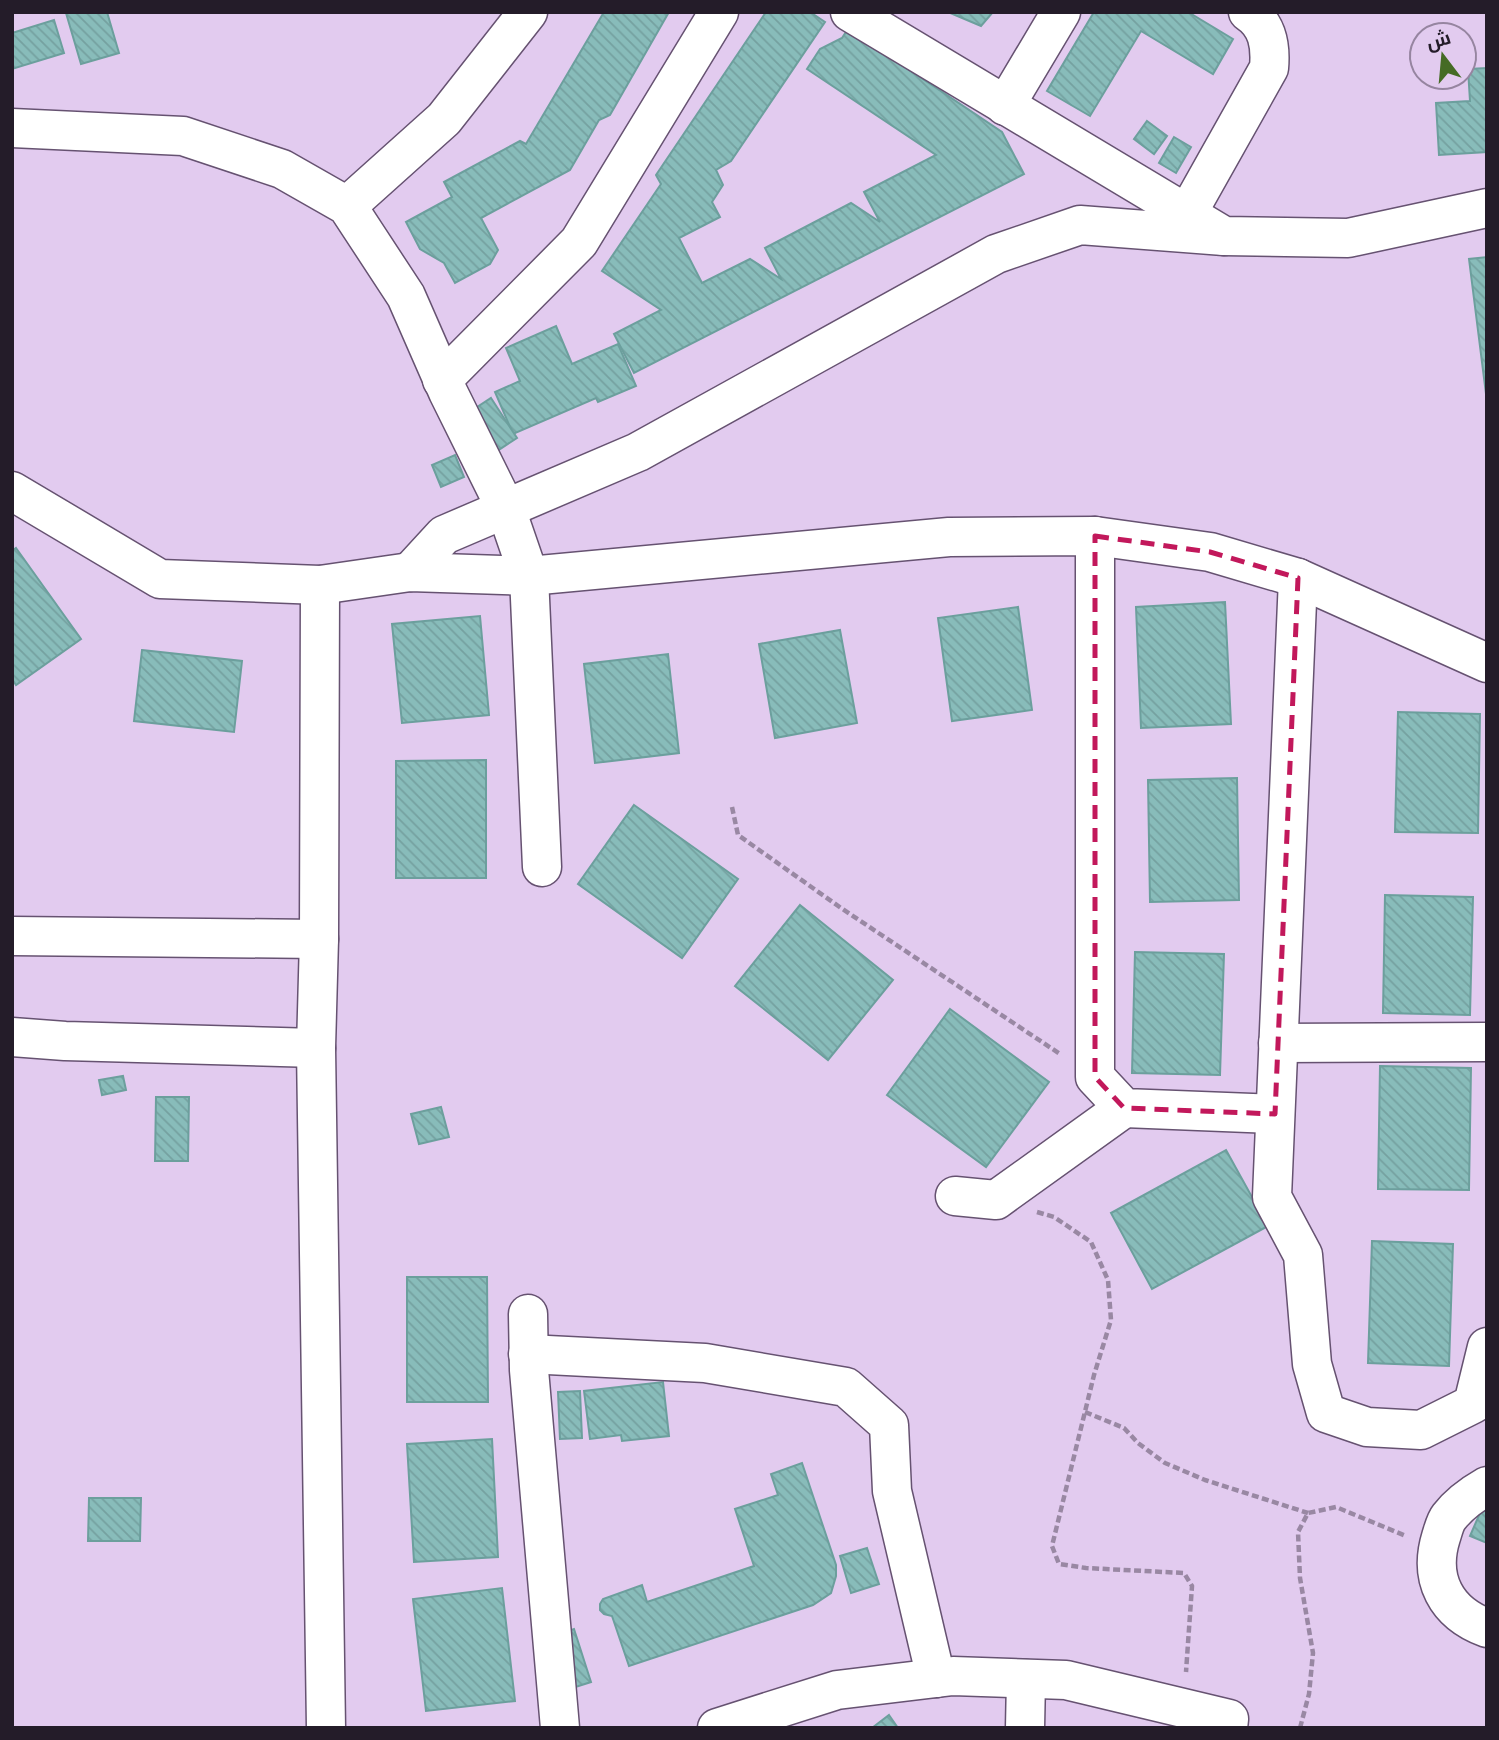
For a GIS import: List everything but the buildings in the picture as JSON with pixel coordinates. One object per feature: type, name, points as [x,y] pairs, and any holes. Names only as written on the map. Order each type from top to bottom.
[{"type":"street","points":[[347,206],[444,119],[528,12]]},
{"type":"street","points":[[442,380],[579,242],[719,12]]},
{"type":"street","points":[[850,12],[1224,236]]},
{"type":"street","points":[[1005,106],[1061,12]]},
{"type":"street","points":[[1187,214],[1269,68],[1268,39],[1262,26],[1248,12]]},
{"type":"street","points":[[12,128],[183,136],[282,169],[347,206],[406,296],[442,380],[506,509],[529,576],[542,867]]},
{"type":"street","points":[[410,572],[444,535],[638,452],[996,254],[1080,225],[1224,236],[1348,238],[1487,208]]},
{"type":"street","points":[[12,491],[160,579],[320,585],[410,572],[529,576],[949,537],[1095,536],[1210,552],[1298,578],[1487,663]]},
{"type":"street","points":[[1095,536],[1095,1077],[1124,1108]]},
{"type":"street","points":[[1298,578],[1272,1198],[1303,1255],[1312,1364],[1326,1413],[1367,1427],[1421,1430],[1473,1404],[1487,1347]]},
{"type":"street","points":[[320,585],[316,1048],[326,1728]]},
{"type":"street","points":[[12,936],[319,939]]},
{"type":"street","points":[[12,1037],[316,1048]]},
{"type":"street","points":[[1278,1043],[1487,1042]]},
{"type":"street","points":[[956,1196],[996,1200],[1124,1108],[1275,1114]]},
{"type":"street","points":[[528,1314],[528,1354],[560,1728]]},
{"type":"street","points":[[528,1354],[705,1363],[846,1387],[889,1425],[892,1492],[936,1678]]},
{"type":"street","points":[[1487,1486],[1469,1497],[1448,1518],[1438,1549],[1436,1572],[1452,1606],[1471,1622],[1487,1628]]},
{"type":"street","points":[[717,1728],[837,1690],[953,1676],[1066,1681],[1183,1708],[1236,1725]]},
{"type":"street","points":[[1025,1728],[1026,1679]]},
{"type":"path","points":[[732,807],[737,835],[841,908],[1095,1077]]},
{"type":"path","points":[[996,1200],[1054,1217],[1091,1242],[1108,1280],[1111,1320],[1052,1546],[1059,1564],[1184,1573],[1192,1587],[1183,1708]]},
{"type":"path","points":[[1085,1412],[1124,1429],[1165,1463],[1205,1480],[1308,1513],[1335,1507],[1438,1549]]},
{"type":"path","points":[[1300,1728],[1313,1653],[1300,1578],[1298,1532],[1308,1513]]},
{"type":"highlighted area","points":[[1095,536],[1210,552],[1298,578],[1275,1114],[1124,1108],[1095,1077]]}]
